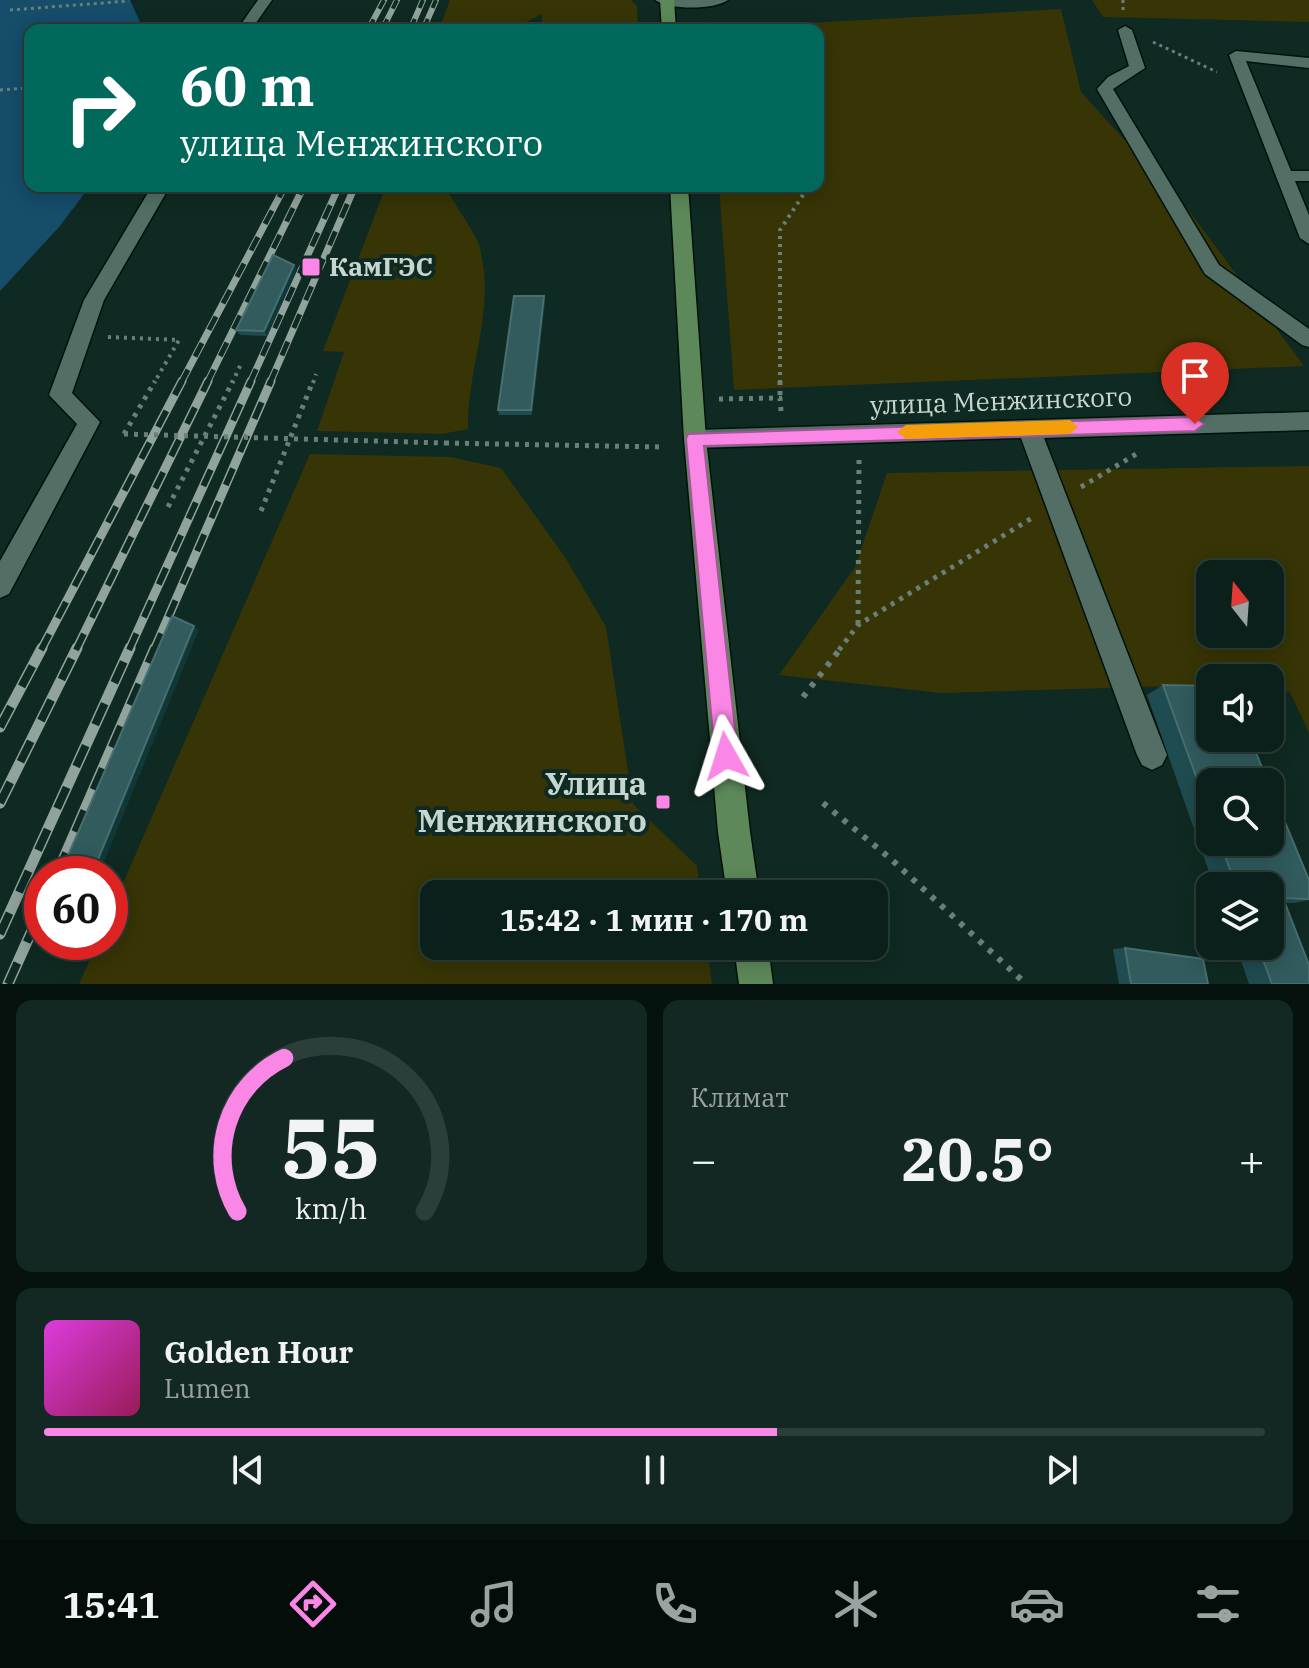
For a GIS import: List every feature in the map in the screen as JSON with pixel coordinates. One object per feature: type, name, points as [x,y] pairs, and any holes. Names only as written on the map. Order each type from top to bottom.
[{"type":"main road","points":[[665,1],[668,24]]},
{"type":"main road","points":[[679,192],[695,439],[741,880]]},
{"type":"main road","points":[[753,960],[756,984]]},
{"type":"street","points":[[248,24],[265,0]]},
{"type":"street","points":[[665,1],[721,0]]},
{"type":"street","points":[[1125,30],[1137,68],[1113,80],[1105,89],[1112,102],[1212,269],[1309,340]]},
{"type":"street","points":[[1309,63],[1236,55],[1309,238]]},
{"type":"street","points":[[1283,176],[1309,176]]},
{"type":"street","points":[[0,586],[89,422],[60,395],[94,300],[157,192]]},
{"type":"street","name":"улица Менжинского","points":[[695,439],[1309,421]]},
{"type":"street","points":[[1029,428],[1152,755]]},
{"type":"path","points":[[1123,0],[1125,30],[1246,85]]},
{"type":"path","points":[[10,10],[129,1]]},
{"type":"path","points":[[0,90],[24,88]]},
{"type":"path","points":[[780,398],[780,230],[805,192]]},
{"type":"path","points":[[81,336],[179,340],[124,434],[662,447]]},
{"type":"path","points":[[168,507],[207,436],[241,364]]},
{"type":"path","points":[[261,511],[316,374]]},
{"type":"path","points":[[803,697],[858,625],[1152,444]]},
{"type":"path","points":[[858,625],[859,454]]},
{"type":"path","points":[[823,803],[891,859],[1026,984]]},
{"type":"shaded area","points":[[450,0],[631,0],[637,6],[638,24],[541,24],[542,14],[522,24],[441,24]]},
{"type":"shaded area","points":[[1092,0],[1309,0],[1309,22],[1103,17]]},
{"type":"shaded area","points":[[1061,9],[1081,92],[1190,212],[1304,366],[734,390],[719,192],[824,192],[824,24],[790,24]]},
{"type":"shaded area","points":[[384,192],[449,192],[479,245],[484,268],[483,314],[468,429],[442,434],[317,431],[344,352],[323,351]]},
{"type":"shaded area","points":[[310,454],[450,457],[501,468],[565,557],[606,627],[633,804],[697,866],[699,880],[420,880],[420,960],[709,960],[712,984],[79,984],[90,960],[128,960],[128,872]]},
{"type":"shaded area","points":[[1309,466],[1309,733],[1290,692],[1284,691],[1284,664],[1196,664],[1196,685],[941,693],[779,675],[855,567],[887,473]]},
{"type":"water","points":[[0,0],[130,0],[139,24],[24,24],[24,192],[85,192],[59,227],[0,291]]},
{"type":"building","points":[[273,255],[294,265],[264,331],[236,330]]},
{"type":"building","points":[[514,296],[544,296],[531,410],[498,410]]},
{"type":"building","points":[[172,616],[194,626],[99,856],[68,856]]},
{"type":"building","points":[[1163,685],[1196,686],[1196,752],[1256,752],[1262,768],[1196,768],[1196,776]]},
{"type":"building","points":[[1284,820],[1309,880],[1309,899],[1284,898],[1284,872],[1231,872],[1225,856],[1284,856]]},
{"type":"building","points":[[1284,901],[1309,965],[1309,984],[1272,984],[1263,960],[1284,960]]},
{"type":"building","points":[[1125,948],[1203,960],[1208,984],[1131,984]]},
{"type":"railway","points":[[371,24],[384,0]]},
{"type":"railway","points":[[385,24],[397,0]]},
{"type":"railway","points":[[413,24],[423,0]]},
{"type":"railway","points":[[426,24],[436,0]]},
{"type":"railway","points":[[181,383],[282,192]]},
{"type":"railway","points":[[207,383],[301,192]]},
{"type":"railway","points":[[250,383],[336,192]]},
{"type":"railway","points":[[270,383],[352,192]]},
{"type":"railway","points":[[41,650],[182,381]]},
{"type":"railway","points":[[76,650],[208,381]]},
{"type":"railway","points":[[129,650],[251,381]]},
{"type":"railway","points":[[154,650],[271,381]]},
{"type":"railway","points":[[0,727],[42,648]]},
{"type":"railway","points":[[0,803],[77,648]]},
{"type":"railway","points":[[0,934],[130,648]]},
{"type":"railway","points":[[65,856],[155,648]]},
{"type":"railway","points":[[8,984],[24,948]]},
{"type":"slow traffic","points":[[906,432],[1070,427]]},
{"type":"place","name":"КамГЭС","points":[[311,267]]},
{"type":"place","name":"Улица Менжинского","points":[[663,802]]},
{"type":"route","points":[[726,756],[695,439],[1195,424]]}]
